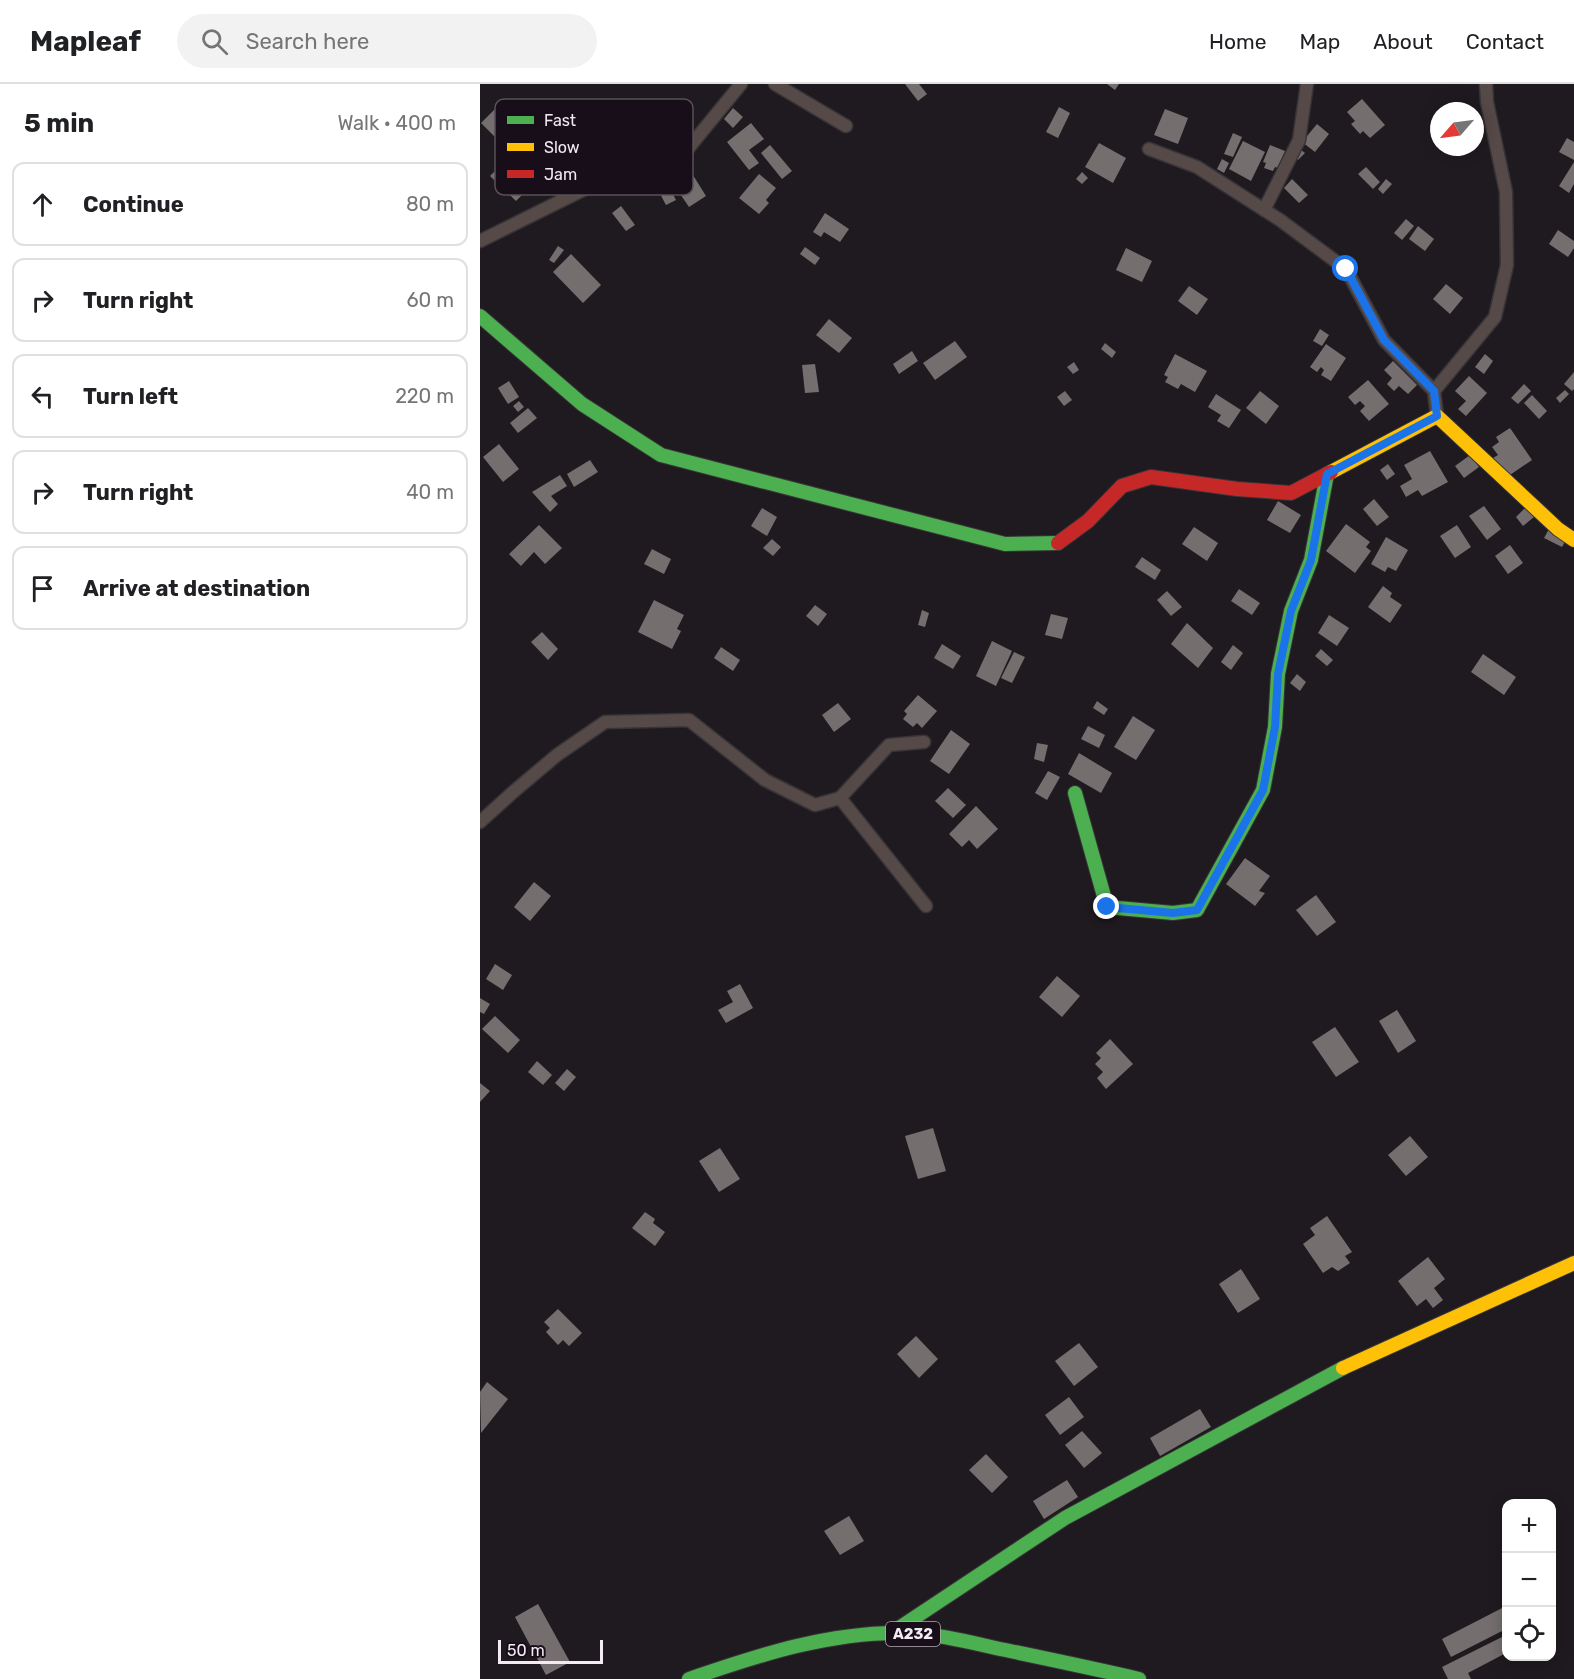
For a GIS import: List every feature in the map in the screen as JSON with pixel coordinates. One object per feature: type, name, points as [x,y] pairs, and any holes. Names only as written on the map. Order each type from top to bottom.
[{"type":"street","points":[[693,143],[741,84]]},
{"type":"street","points":[[775,84],[846,126]]},
{"type":"street","points":[[1264,210],[1299,140],[1307,84]]},
{"type":"street","points":[[1434,391],[1495,317],[1507,265],[1506,192],[1487,102],[1486,84]]},
{"type":"street","points":[[1149,149],[1197,167],[1264,210],[1346,269],[1384,340],[1434,391],[1437,416],[1558,529],[1574,540]]},
{"type":"street","points":[[480,241],[573,195]]},
{"type":"street","points":[[480,316],[582,404],[661,455],[1005,544],[1057,544],[1088,521],[1122,486],[1151,477],[1237,489],[1291,493],[1437,416]]},
{"type":"street","points":[[1075,793],[1107,907],[1173,913],[1197,910],[1263,790],[1275,727],[1278,674],[1291,611],[1311,560],[1327,474]]},
{"type":"street","points":[[480,822],[557,755],[605,722],[689,720],[765,780],[815,805],[840,798],[889,745],[924,741]]},
{"type":"street","points":[[840,798],[926,906]]},
{"type":"street","points":[[894,1632],[1075,1512],[1322,1378],[1574,1263]]},
{"type":"street","name":"A232","points":[[689,1679],[798,1645],[845,1636],[894,1632],[946,1637],[1139,1679]]},
{"type":"building","points":[[905,84],[919,84],[927,94],[918,101]]},
{"type":"building","points":[[1107,84],[1119,84],[1115,90]]},
{"type":"building","points":[[1362,99],[1385,125],[1370,138],[1363,131],[1360,134],[1351,124],[1355,121],[1347,112]]},
{"type":"building","points":[[1059,107],[1070,113],[1058,138],[1046,132]]},
{"type":"building","points":[[733,108],[743,117],[733,128],[724,119]]},
{"type":"building","points":[[495,109],[495,137],[481,123]]},
{"type":"building","points":[[1165,109],[1188,118],[1178,144],[1154,135]]},
{"type":"building","points":[[751,123],[764,139],[749,150],[759,163],[749,170],[727,142]]},
{"type":"building","points":[[1317,124],[1329,134],[1315,152],[1302,142]]},
{"type":"building","points":[[1233,133],[1242,137],[1233,157],[1224,154]]},
{"type":"building","points":[[1567,138],[1574,142],[1574,160],[1559,152]]},
{"type":"building","points":[[1243,141],[1265,152],[1251,181],[1229,169]]},
{"type":"building","points":[[1099,143],[1126,158],[1113,183],[1085,167]]},
{"type":"building","points":[[770,145],[792,171],[782,179],[761,153]]},
{"type":"building","points":[[1270,145],[1285,151],[1278,168],[1275,167],[1273,171],[1264,168],[1266,163],[1263,162]]},
{"type":"building","points":[[1300,149],[1305,153],[1298,160],[1293,156]]},
{"type":"building","points":[[1222,159],[1229,163],[1224,173],[1217,169]]},
{"type":"building","points":[[1574,162],[1574,184],[1569,193],[1559,186]]},
{"type":"building","points":[[1366,167],[1380,182],[1373,189],[1358,174]]},
{"type":"building","points":[[495,171],[495,181],[490,176]]},
{"type":"building","points":[[1082,172],[1088,178],[1082,184],[1076,179]]},
{"type":"building","points":[[759,174],[776,188],[766,200],[769,203],[759,214],[739,198]]},
{"type":"building","points":[[693,175],[706,196],[689,207],[681,195],[693,195]]},
{"type":"building","points":[[1292,179],[1308,195],[1299,203],[1284,188]]},
{"type":"building","points":[[1386,179],[1392,184],[1383,194],[1378,189]]},
{"type":"building","points":[[510,195],[522,195],[516,201]]},
{"type":"building","points":[[661,195],[673,195],[676,200],[666,205]]},
{"type":"building","points":[[621,206],[635,225],[626,231],[612,213]]},
{"type":"building","points":[[825,213],[849,229],[840,242],[824,232],[821,237],[813,232]]},
{"type":"building","points":[[1406,219],[1414,226],[1402,240],[1394,233]]},
{"type":"building","points":[[1418,226],[1434,239],[1425,251],[1409,239]]},
{"type":"building","points":[[1558,230],[1574,241],[1574,248],[1568,257],[1549,244]]},
{"type":"building","points":[[558,246],[564,250],[554,263],[549,260]]},
{"type":"building","points":[[805,247],[820,258],[815,265],[800,254]]},
{"type":"building","points":[[1126,248],[1152,261],[1142,282],[1116,270]]},
{"type":"building","points":[[571,254],[601,285],[583,303],[553,272]]},
{"type":"building","points":[[1446,284],[1463,298],[1450,314],[1433,299]]},
{"type":"building","points":[[1189,286],[1208,299],[1197,315],[1178,301]]},
{"type":"building","points":[[829,319],[852,338],[839,353],[816,335]]},
{"type":"building","points":[[1320,329],[1329,335],[1322,346],[1313,341]]},
{"type":"building","points":[[955,341],[967,357],[935,380],[923,363]]},
{"type":"building","points":[[1105,343],[1116,352],[1112,358],[1101,349]]},
{"type":"building","points":[[1326,344],[1346,358],[1331,381],[1321,375],[1324,370],[1321,367],[1317,372],[1310,367]]},
{"type":"building","points":[[912,351],[918,361],[899,374],[893,364]]},
{"type":"building","points":[[1175,354],[1207,371],[1195,392],[1181,384],[1178,389],[1165,382],[1168,377],[1164,375]]},
{"type":"building","points":[[1485,354],[1493,361],[1484,374],[1475,367]]},
{"type":"building","points":[[1393,361],[1417,385],[1408,394],[1399,386],[1394,391],[1387,384],[1392,378],[1384,370]]},
{"type":"building","points":[[1074,362],[1079,370],[1073,374],[1067,367]]},
{"type":"building","points":[[815,364],[819,392],[805,393],[802,365]]},
{"type":"building","points":[[1574,372],[1574,389],[1572,391],[1564,384]]},
{"type":"building","points":[[1469,376],[1487,393],[1466,416],[1458,409],[1466,401],[1455,391]]},
{"type":"building","points":[[1368,380],[1389,404],[1369,421],[1360,411],[1365,406],[1360,401],[1355,405],[1348,397]]},
{"type":"building","points":[[509,381],[519,397],[508,404],[498,388]]},
{"type":"building","points":[[1524,384],[1531,391],[1518,404],[1511,398]]},
{"type":"building","points":[[1565,390],[1569,394],[1560,403],[1556,398]]},
{"type":"building","points":[[1065,391],[1072,400],[1064,406],[1057,397]]},
{"type":"building","points":[[1260,391],[1279,406],[1266,424],[1246,408]]},
{"type":"building","points":[[1216,394],[1241,410],[1229,428],[1217,421],[1221,415],[1208,407]]},
{"type":"building","points":[[1532,395],[1547,411],[1539,419],[1524,403]]},
{"type":"building","points":[[519,401],[524,407],[518,412],[513,406]]},
{"type":"building","points":[[528,408],[537,418],[518,433],[510,423]]},
{"type":"building","points":[[1510,428],[1532,460],[1507,477],[1493,458],[1498,455],[1492,447],[1499,442],[1496,437]]},
{"type":"building","points":[[499,444],[519,469],[503,482],[483,457]]},
{"type":"building","points":[[1430,451],[1448,482],[1422,496],[1418,490],[1406,497],[1400,486],[1412,479],[1404,465]]},
{"type":"building","points":[[1470,455],[1479,467],[1464,478],[1455,466]]},
{"type":"building","points":[[590,460],[598,472],[574,487],[567,474]]},
{"type":"building","points":[[1388,464],[1395,474],[1387,480],[1380,470]]},
{"type":"building","points":[[560,475],[567,486],[551,496],[558,504],[550,512],[532,492]]},
{"type":"building","points":[[1374,499],[1389,517],[1377,526],[1363,509]]},
{"type":"building","points":[[1278,501],[1301,515],[1290,533],[1267,520]]},
{"type":"building","points":[[1484,506],[1501,529],[1487,540],[1469,516]]},
{"type":"building","points":[[1526,507],[1534,517],[1523,526],[1516,517]]},
{"type":"building","points":[[762,508],[777,517],[767,536],[751,526]]},
{"type":"building","points":[[1346,524],[1370,542],[1366,547],[1371,551],[1355,573],[1326,551]]},
{"type":"building","points":[[539,525],[562,548],[545,564],[534,552],[521,566],[509,554]]},
{"type":"building","points":[[1457,525],[1471,547],[1455,558],[1440,536]]},
{"type":"building","points":[[1194,527],[1218,543],[1207,561],[1182,544]]},
{"type":"building","points":[[1549,529],[1567,538],[1562,547],[1544,538]]},
{"type":"building","points":[[1386,537],[1408,550],[1396,571],[1388,567],[1385,572],[1371,564]]},
{"type":"building","points":[[772,539],[781,547],[773,556],[763,548]]},
{"type":"building","points":[[1510,545],[1523,563],[1508,574],[1495,556]]},
{"type":"building","points":[[652,549],[671,559],[664,574],[644,564]]},
{"type":"building","points":[[1142,557],[1161,570],[1155,580],[1135,567]]},
{"type":"building","points":[[1383,586],[1392,593],[1390,597],[1402,605],[1390,623],[1368,607]]},
{"type":"building","points":[[1239,589],[1260,603],[1252,615],[1231,601]]},
{"type":"building","points":[[1167,591],[1182,607],[1171,616],[1157,600]]},
{"type":"building","points":[[654,600],[684,615],[677,629],[681,631],[672,649],[638,632]]},
{"type":"building","points":[[815,605],[827,614],[818,626],[806,616]]},
{"type":"building","points":[[922,610],[929,613],[925,627],[918,625]]},
{"type":"building","points":[[1051,614],[1068,618],[1062,639],[1045,635]]},
{"type":"building","points":[[1329,615],[1349,628],[1337,646],[1318,633]]},
{"type":"building","points":[[1187,623],[1213,648],[1198,668],[1171,644]]},
{"type":"building","points":[[542,632],[558,649],[548,660],[531,642]]},
{"type":"building","points":[[992,641],[1012,651],[996,686],[976,676]]},
{"type":"building","points":[[942,644],[961,656],[953,669],[934,658]]},
{"type":"building","points":[[1233,645],[1243,653],[1231,670],[1221,662]]},
{"type":"building","points":[[721,647],[740,660],[733,671],[714,658]]},
{"type":"building","points":[[1321,649],[1333,660],[1327,666],[1315,656]]},
{"type":"building","points":[[1014,652],[1025,657],[1012,683],[1001,678]]},
{"type":"building","points":[[1483,654],[1516,677],[1504,695],[1471,672]]},
{"type":"building","points":[[1297,674],[1306,682],[1300,691],[1290,683]]},
{"type":"building","points":[[918,695],[937,711],[922,728],[917,723],[913,727],[903,719],[907,714],[904,711]]},
{"type":"building","points":[[1097,701],[1108,709],[1104,715],[1093,708]]},
{"type":"building","points":[[838,703],[851,719],[834,732],[822,715]]},
{"type":"building","points":[[1133,716],[1155,730],[1136,760],[1114,747]]},
{"type":"building","points":[[1088,726],[1105,735],[1099,748],[1081,739]]},
{"type":"building","points":[[951,730],[970,744],[949,774],[930,761]]},
{"type":"building","points":[[1037,743],[1048,745],[1044,762],[1034,759]]},
{"type":"building","points":[[1079,753],[1112,773],[1101,793],[1068,774]]},
{"type":"building","points":[[1048,771],[1060,777],[1047,800],[1035,793]]},
{"type":"building","points":[[948,788],[966,805],[953,818],[935,801]]},
{"type":"building","points":[[976,806],[998,829],[977,849],[969,840],[962,847],[949,834]]},
{"type":"building","points":[[1245,858],[1270,876],[1259,891],[1265,893],[1255,906],[1226,884]]},
{"type":"building","points":[[534,882],[551,896],[530,921],[514,907]]},
{"type":"building","points":[[1316,895],[1336,922],[1317,936],[1296,910]]},
{"type":"building","points":[[495,964],[512,975],[503,990],[486,979]]},
{"type":"building","points":[[1057,976],[1080,996],[1062,1017],[1039,997]]},
{"type":"building","points":[[740,984],[753,1008],[726,1023],[718,1010],[733,1002],[727,991]]},
{"type":"building","points":[[480,998],[490,1004],[484,1014],[480,1012]]},
{"type":"building","points":[[1397,1010],[1416,1041],[1398,1053],[1379,1021]]},
{"type":"building","points":[[495,1016],[520,1040],[508,1053],[482,1029]]},
{"type":"building","points":[[1335,1027],[1359,1062],[1336,1077],[1312,1042]]},
{"type":"building","points":[[1110,1039],[1133,1064],[1106,1089],[1097,1078],[1103,1072],[1095,1064],[1101,1058],[1096,1053]]},
{"type":"building","points":[[537,1061],[552,1075],[543,1085],[528,1072]]},
{"type":"building","points":[[567,1069],[576,1077],[564,1091],[555,1083]]},
{"type":"building","points":[[480,1083],[490,1091],[480,1102]]},
{"type":"building","points":[[933,1128],[946,1171],[918,1179],[905,1136]]},
{"type":"building","points":[[1410,1136],[1428,1157],[1406,1176],[1388,1155]]},
{"type":"building","points":[[720,1148],[740,1179],[719,1192],[699,1161]]},
{"type":"building","points":[[645,1212],[655,1219],[653,1223],[665,1232],[655,1246],[632,1228]]},
{"type":"building","points":[[1327,1216],[1352,1252],[1345,1256],[1350,1263],[1338,1271],[1332,1267],[1323,1273],[1303,1244],[1315,1235],[1310,1228]]},
{"type":"building","points":[[1428,1257],[1445,1279],[1434,1288],[1443,1300],[1433,1308],[1426,1299],[1417,1306],[1398,1281]]},
{"type":"building","points":[[1241,1269],[1260,1299],[1238,1313],[1219,1284]]},
{"type":"building","points":[[558,1309],[582,1333],[569,1346],[563,1340],[558,1345],[546,1332],[550,1328],[544,1322]]},
{"type":"building","points":[[916,1336],[938,1359],[919,1378],[897,1354]]},
{"type":"building","points":[[1079,1343],[1098,1367],[1074,1386],[1055,1361]]},
{"type":"building","points":[[487,1382],[508,1399],[481,1433],[480,1392]]},
{"type":"building","points":[[1069,1397],[1084,1417],[1060,1435],[1045,1415]]},
{"type":"building","points":[[1200,1409],[1211,1427],[1160,1456],[1150,1438]]},
{"type":"building","points":[[1082,1431],[1102,1453],[1084,1468],[1065,1445]]},
{"type":"building","points":[[986,1454],[1008,1477],[992,1493],[969,1470]]},
{"type":"building","points":[[1067,1480],[1078,1497],[1044,1519],[1033,1501]]},
{"type":"building","points":[[849,1516],[864,1541],[840,1555],[824,1531]]},
{"type":"building","points":[[538,1604],[570,1662],[546,1675],[515,1617]]},
{"type":"building","points":[[1502,1608],[1502,1631],[1451,1657],[1442,1639]]},
{"type":"building","points":[[1502,1637],[1502,1655],[1468,1673],[1471,1679],[1448,1679],[1442,1667]]},
{"type":"traffic: fast","points":[[480,316],[582,404],[661,455],[1005,544],[1058,543]]},
{"type":"traffic: fast","points":[[1075,793],[1107,907],[1173,913],[1197,910],[1263,790],[1275,727],[1278,674],[1291,611],[1311,560],[1327,474]]},
{"type":"traffic: fast","points":[[893,1632],[1065,1518],[1343,1368]]},
{"type":"traffic: fast","points":[[689,1679],[796,1646],[878,1633],[932,1635],[1139,1679]]},
{"type":"traffic: slow","points":[[1331,472],[1437,416],[1558,529],[1574,540]]},
{"type":"traffic: slow","points":[[1343,1368],[1574,1263]]},
{"type":"traffic: jam","points":[[1058,543],[1088,521],[1122,486],[1151,477],[1237,489],[1291,493],[1331,472]]},
{"type":"route","points":[[1107,907],[1173,913],[1197,910],[1263,790],[1275,727],[1278,674],[1291,611],[1311,560],[1327,474],[1437,416],[1434,391],[1384,340],[1346,269]]}]
